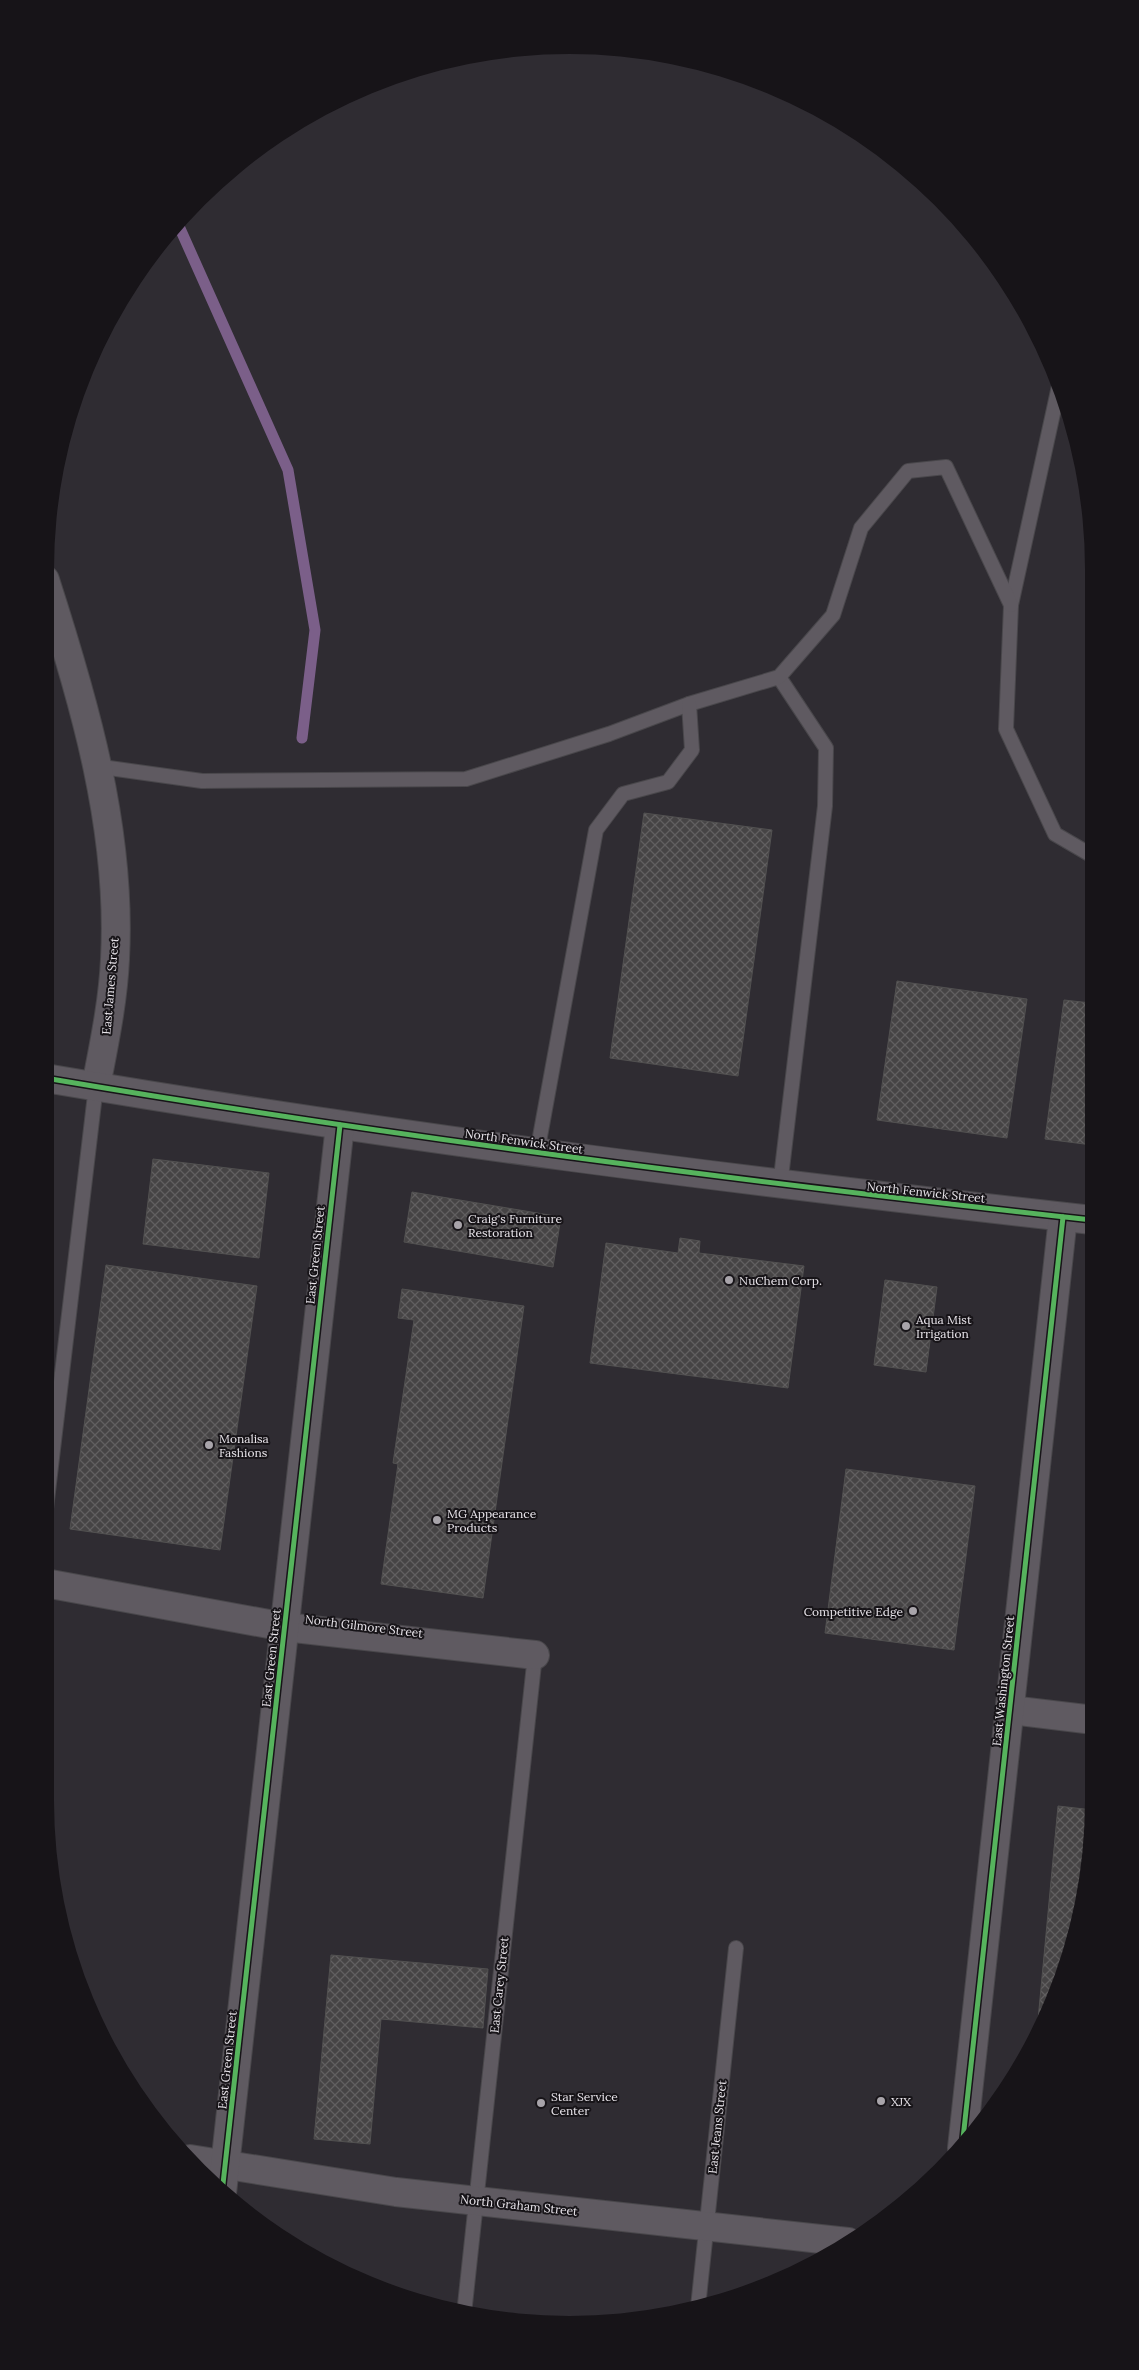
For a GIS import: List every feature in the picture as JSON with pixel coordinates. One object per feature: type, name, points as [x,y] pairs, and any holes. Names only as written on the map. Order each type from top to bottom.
[{"type":"street","name":"East James Street","points":[[54,608],[96,766],[109,830],[115,894],[115,958],[109,1023],[96,1086]]},
{"type":"street","name":"North Fenwick Street","points":[[54,1079],[340,1125],[780,1186],[1085,1219]]},
{"type":"street","name":"East Green Street","points":[[223,2182],[340,1125]]},
{"type":"street","name":"East Washington Street","points":[[964,2133],[1063,1217]]},
{"type":"street","name":"North Gilmore Street","points":[[54,1586],[285,1627],[535,1655]]},
{"type":"street","points":[[1010,1710],[1085,1719]]},
{"type":"street","name":"North Graham Street","points":[[201,2161],[396,2192],[837,2241]]},
{"type":"lane","points":[[1056,399],[1011,605],[1006,729],[1055,834],[1085,852]]},
{"type":"lane","points":[[96,766],[202,781],[466,779],[609,734],[689,704],[779,677],[833,614],[861,528],[908,471],[946,467],[1011,605]]},
{"type":"lane","points":[[779,677],[826,748],[825,806],[780,1186]]},
{"type":"lane","points":[[537,1153],[596,830],[623,794],[668,782],[692,750],[689,704]]},
{"type":"lane","name":"East James Street","points":[[54,1440],[96,1086]]},
{"type":"lane","name":"East Carey Street","points":[[465,2305],[535,1655]]},
{"type":"lane","name":"East Jeans Street","points":[[699,2300],[736,1948]]},
{"type":"building","points":[[644,813],[772,830],[738,1076],[610,1058]]},
{"type":"building","points":[[897,981],[1027,999],[1007,1138],[877,1120]]},
{"type":"building","points":[[1064,1000],[1085,1002],[1085,1144],[1045,1139]]},
{"type":"building","points":[[153,1159],[269,1173],[259,1258],[143,1244]]},
{"type":"building","points":[[412,1192],[561,1217],[553,1267],[404,1242]]},
{"type":"building","points":[[680,1238],[700,1241],[699,1253],[804,1266],[788,1388],[590,1363],[606,1243],[678,1253]]},
{"type":"building","points":[[106,1265],[257,1286],[220,1550],[70,1529]]},
{"type":"building","name":"Aqua Mist Irrigation","points":[[885,1280],[937,1287],[926,1372],[874,1365]]},
{"type":"building","points":[[402,1289],[524,1306],[483,1598],[381,1584],[398,1464],[393,1463],[414,1320],[398,1318]]},
{"type":"building","points":[[846,1469],[975,1486],[954,1650],[825,1633]]},
{"type":"building","points":[[1058,1806],[1085,1809],[1081,1868],[1068,1934],[1058,1966],[1039,2015]]},
{"type":"building","points":[[331,1955],[488,1969],[483,2028],[381,2019],[370,2144],[314,2139]]},
{"type":"waterway","points":[[181,230],[288,470],[315,630],[302,738]]},
{"type":"cycle path","points":[[54,1079],[436,1139],[830,1190],[1085,1219]]},
{"type":"cycle path","points":[[223,2182],[340,1125]]},
{"type":"cycle path","points":[[964,2133],[1063,1217]]},
{"type":"place","name":"Craig's Furniture Restoration","points":[[458,1225]]},
{"type":"place","name":"NuChem Corp.","points":[[729,1280]]},
{"type":"place","name":"Aqua Mist Irrigation","points":[[906,1326]]},
{"type":"place","name":"Monalisa Fashions","points":[[209,1445]]},
{"type":"place","name":"MG Appearance Products","points":[[437,1520]]},
{"type":"place","name":"Competitive Edge","points":[[913,1611]]},
{"type":"place","name":"XJX","points":[[881,2101]]},
{"type":"place","name":"Star Service Center","points":[[541,2103]]}]
